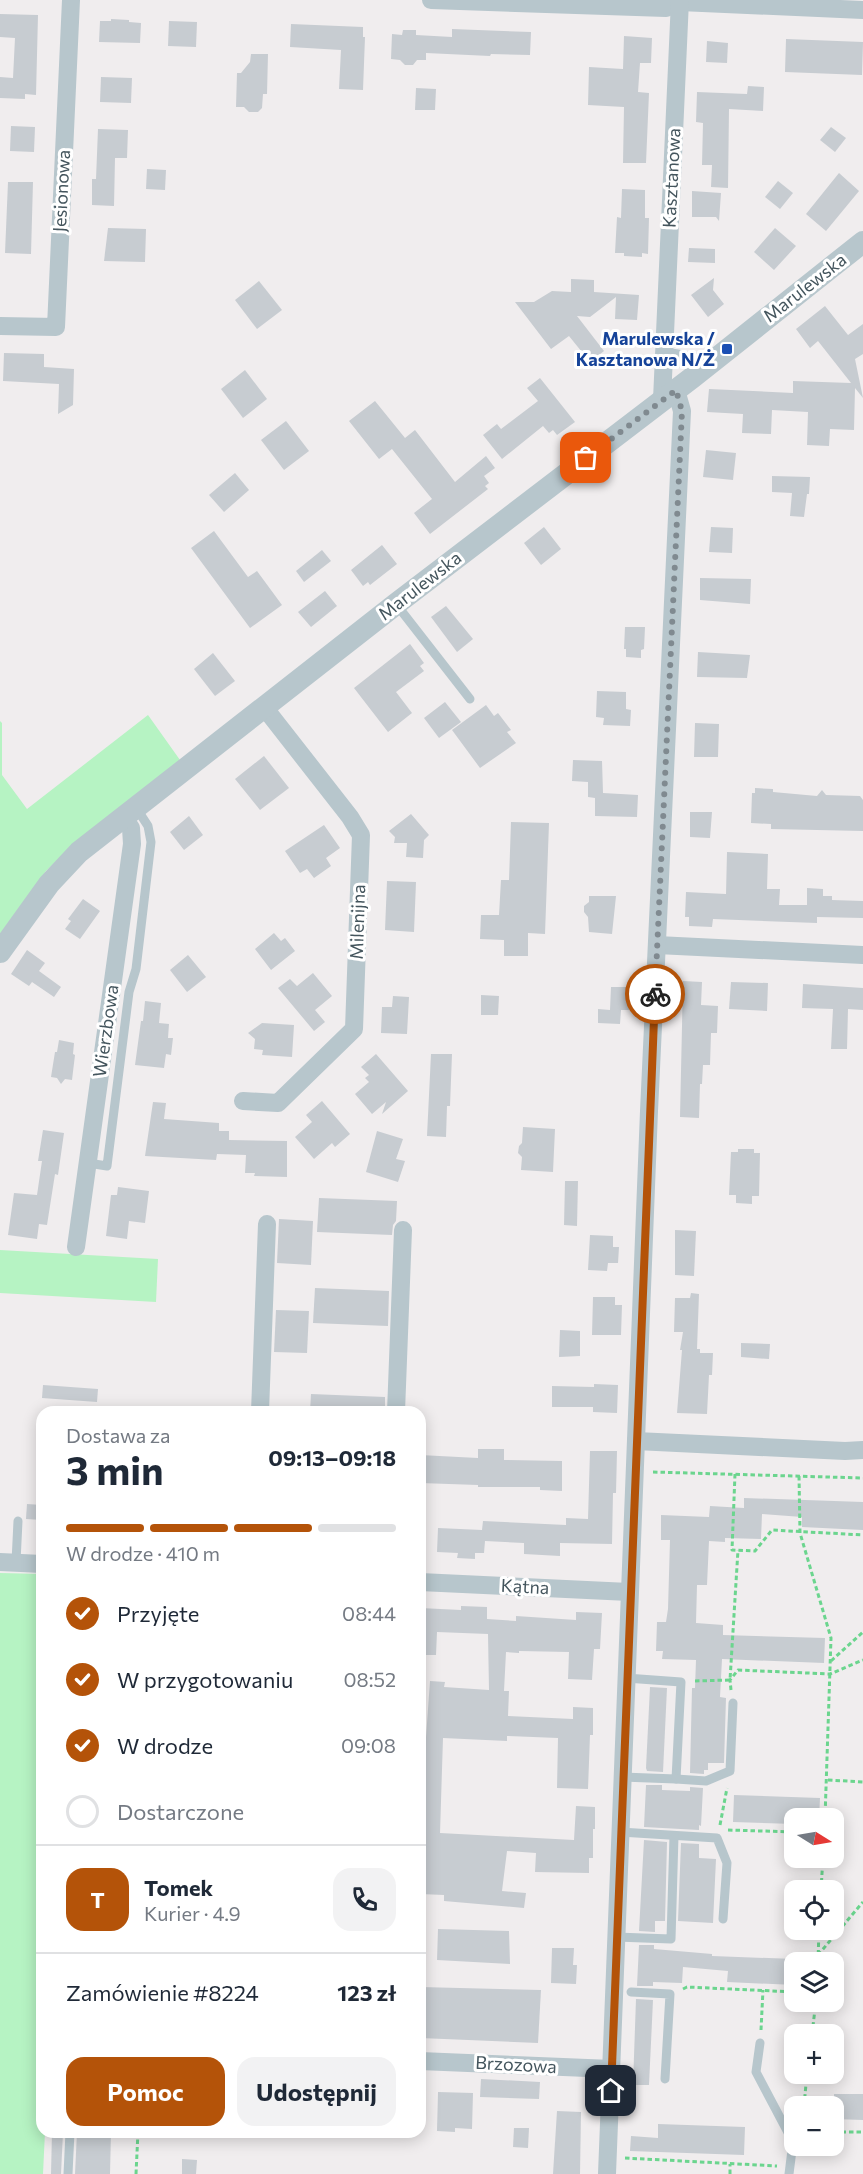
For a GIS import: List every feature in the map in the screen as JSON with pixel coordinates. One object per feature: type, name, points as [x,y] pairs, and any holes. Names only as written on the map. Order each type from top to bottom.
[{"type":"street","name":"Jesionowa","points":[[0,326],[56,327],[71,0]]},
{"type":"street","points":[[431,0],[666,8],[680,1],[863,10]]},
{"type":"street","name":"Kasztanowa","points":[[608,2165],[629,1592],[682,411],[669,395],[664,356],[680,1]]},
{"type":"street","name":"Marulewska","points":[[0,952],[49,884],[79,852],[863,242]]},
{"type":"street","points":[[664,356],[709,364]]},
{"type":"street","name":"Milenijna","points":[[243,1101],[278,1103],[354,1029],[361,835],[264,707]]},
{"type":"street","name":"Wierzbowa","points":[[76,1247],[132,844],[129,812]]},
{"type":"street","points":[[657,945],[863,955]]},
{"type":"street","points":[[260,1406],[267,1224]]},
{"type":"street","points":[[396,1406],[403,1230]]},
{"type":"street","points":[[636,1441],[863,1450]]},
{"type":"street","points":[[8,1562],[36,1564]]},
{"type":"street","name":"Kątna","points":[[426,1582],[629,1592]]},
{"type":"street","name":"Brzozowa","points":[[426,2061],[612,2070]]},
{"type":"lane","points":[[396,604],[470,699]]},
{"type":"lane","points":[[8,1562],[18,1521]]},
{"type":"lane","points":[[626,1678],[681,1682],[676,1779]]},
{"type":"lane","points":[[622,1777],[706,1781],[730,1771],[733,1703]]},
{"type":"lane","points":[[620,1832],[717,1838],[727,1863],[723,1919]]},
{"type":"lane","points":[[616,1937],[671,1939],[674,1836]]},
{"type":"lane","points":[[632,1992],[670,1994],[666,2079]]},
{"type":"lane","points":[[760,2043],[756,2072],[793,2142],[789,2170]]},
{"type":"lane","points":[[68,2174],[70,2138]]},
{"type":"path","points":[[653,1472],[863,1478]]},
{"type":"path","points":[[735,1474],[732,1550],[755,1551],[772,1530],[863,1536]]},
{"type":"path","points":[[799,1476],[800,1533],[831,1638],[826,1808]]},
{"type":"path","points":[[733,1703],[730,1680],[738,1550]]},
{"type":"path","points":[[830,1662],[863,1632]]},
{"type":"path","points":[[681,1682],[730,1680],[738,1670],[830,1674],[863,1660]]},
{"type":"path","points":[[730,1771],[720,1830],[784,1832]]},
{"type":"path","points":[[828,1780],[863,1782]]},
{"type":"path","points":[[821,1952],[863,1902]]},
{"type":"path","points":[[687,1987],[784,1991]]},
{"type":"path","points":[[760,2043],[763,1990]]},
{"type":"path","points":[[844,2132],[863,2132]]},
{"type":"path","points":[[136,2174],[138,2138]]},
{"type":"path","points":[[729,2174],[730,2164]]},
{"type":"path","points":[[608,2165],[730,2164],[789,2170]]},
{"type":"green space","points":[[148,715],[180,760],[71,847],[46,871],[0,934],[0,721],[2,723],[2,775],[27,809]]},
{"type":"green space","points":[[0,1250],[158,1259],[156,1302],[0,1293]]},
{"type":"green space","points":[[0,1573],[36,1574],[36,2138],[45,2138],[43,2174],[0,2174]]},
{"type":"building","points":[[0,14],[38,15],[36,95],[25,94],[25,99],[0,98],[0,77],[13,78],[15,38],[0,37]]},
{"type":"building","points":[[111,19],[141,23],[140,43],[99,42],[100,21],[111,21]]},
{"type":"building","points":[[169,21],[197,22],[196,47],[168,46]]},
{"type":"building","points":[[291,24],[363,27],[363,37],[365,37],[363,90],[339,89],[341,50],[290,47]]},
{"type":"building","points":[[452,29],[531,32],[530,55],[426,53],[426,60],[417,60],[413,65],[405,65],[400,60],[391,59],[392,34],[402,35],[403,30],[416,30],[416,35],[452,37]]},
{"type":"building","points":[[624,36],[652,38],[651,63],[640,63],[638,92],[649,93],[646,163],[623,163],[624,107],[588,105],[589,67],[623,69]]},
{"type":"building","points":[[786,39],[863,42],[862,75],[785,72]]},
{"type":"building","points":[[707,41],[728,43],[727,63],[706,62]]},
{"type":"building","points":[[251,54],[268,54],[267,94],[263,94],[262,108],[258,112],[249,112],[244,107],[236,107],[237,73],[241,73],[250,62]]},
{"type":"building","points":[[101,77],[132,78],[131,103],[100,102]]},
{"type":"building","points":[[748,86],[764,87],[763,111],[729,109],[728,188],[711,187],[712,165],[702,165],[703,123],[696,122],[697,92],[747,94]]},
{"type":"building","points":[[416,88],[436,89],[435,110],[415,110]]},
{"type":"building","points":[[11,126],[35,127],[34,152],[10,151]]},
{"type":"building","points":[[831,127],[846,138],[835,152],[820,140]]},
{"type":"building","points":[[98,129],[128,130],[127,158],[115,158],[114,206],[92,205],[92,179],[96,179]]},
{"type":"building","points":[[147,169],[166,170],[165,190],[146,189]]},
{"type":"building","points":[[839,173],[859,191],[826,231],[806,214]]},
{"type":"building","points":[[778,181],[793,193],[780,209],[765,197]]},
{"type":"building","points":[[8,182],[33,182],[31,254],[5,253]]},
{"type":"building","points":[[622,189],[645,190],[645,218],[649,218],[648,254],[642,253],[642,257],[615,253],[617,217],[621,218]]},
{"type":"building","points":[[692,191],[721,193],[719,221],[716,217],[692,217]]},
{"type":"building","points":[[108,228],[146,229],[145,262],[104,261]]},
{"type":"building","points":[[775,228],[796,246],[774,270],[754,252]]},
{"type":"building","points":[[689,248],[715,249],[715,263],[688,262]]},
{"type":"building","points":[[714,278],[713,290],[724,304],[708,317],[691,295]]},
{"type":"building","points":[[571,279],[594,280],[594,292],[639,295],[637,320],[615,319],[616,297],[590,317],[577,316],[604,351],[590,362],[569,336],[551,349],[515,302],[534,302],[552,291],[571,292]]},
{"type":"building","points":[[259,281],[282,310],[257,329],[235,300]]},
{"type":"building","points":[[825,306],[848,335],[863,324],[863,354],[855,359],[863,398],[855,388],[854,430],[830,429],[829,446],[807,445],[808,412],[772,410],[771,434],[742,433],[743,414],[707,412],[709,389],[793,393],[793,381],[851,383],[818,341],[810,348],[796,329]]},
{"type":"building","points":[[4,353],[44,354],[44,367],[74,369],[73,405],[58,414],[59,384],[3,381]]},
{"type":"building","points":[[245,370],[267,399],[243,418],[221,389]]},
{"type":"building","points":[[540,378],[575,422],[557,435],[553,430],[549,433],[543,426],[502,459],[483,435],[497,424],[501,429],[538,401],[527,388]]},
{"type":"building","points":[[375,401],[405,438],[415,430],[455,482],[486,456],[495,468],[484,476],[489,483],[485,486],[488,489],[430,534],[414,513],[432,499],[392,449],[379,459],[349,421]]},
{"type":"building","points":[[286,421],[309,451],[284,470],[261,440]]},
{"type":"building","points":[[706,450],[736,453],[733,480],[703,477]]},
{"type":"building","points":[[235,473],[249,490],[224,512],[209,495]]},
{"type":"building","points":[[772,476],[810,477],[804,517],[790,516],[792,493],[772,492]]},
{"type":"building","points":[[544,527],[561,549],[541,565],[524,543]]},
{"type":"building","points":[[711,527],[733,528],[732,553],[709,552]]},
{"type":"building","points":[[214,531],[248,577],[257,571],[282,605],[250,628],[191,548]]},
{"type":"building","points":[[382,545],[397,564],[370,585],[368,582],[363,586],[351,570]]},
{"type":"building","points":[[322,550],[331,561],[304,582],[296,571]]},
{"type":"building","points":[[700,578],[751,579],[750,604],[700,600]]},
{"type":"building","points":[[325,591],[337,606],[311,627],[298,612]]},
{"type":"building","points":[[446,606],[473,639],[457,652],[431,617]]},
{"type":"building","points":[[625,627],[645,627],[644,649],[641,650],[641,658],[626,657]]},
{"type":"building","points":[[410,644],[424,663],[420,666],[424,671],[396,692],[412,713],[388,732],[354,688]]},
{"type":"building","points":[[698,652],[750,655],[747,678],[697,677]]},
{"type":"building","points":[[213,653],[235,681],[215,696],[194,669]]},
{"type":"building","points":[[597,691],[626,692],[626,709],[631,710],[630,726],[603,725],[604,718],[596,717]]},
{"type":"building","points":[[445,702],[461,722],[439,738],[424,718]]},
{"type":"building","points":[[486,705],[494,716],[498,713],[511,730],[507,732],[516,743],[480,768],[452,730]]},
{"type":"building","points":[[695,723],[719,724],[718,757],[694,757]]},
{"type":"building","points":[[264,756],[289,788],[260,810],[235,779]]},
{"type":"building","points":[[573,760],[602,761],[603,793],[638,795],[637,817],[595,816],[595,798],[588,797],[588,782],[572,781]]},
{"type":"building","points":[[755,788],[817,796],[822,790],[826,795],[860,796],[863,800],[863,831],[771,829],[771,824],[751,823],[752,793],[755,793]]},
{"type":"building","points":[[690,812],[712,812],[710,838],[690,837]]},
{"type":"building","points":[[411,814],[429,835],[424,840],[423,858],[406,857],[407,843],[394,843],[395,837],[389,831]]},
{"type":"building","points":[[189,816],[203,835],[184,850],[170,832]]},
{"type":"building","points":[[511,822],[549,823],[545,934],[528,933],[528,956],[504,956],[504,940],[480,939],[481,915],[499,915],[501,880],[509,880]]},
{"type":"building","points":[[324,825],[340,848],[326,858],[331,866],[314,878],[307,869],[300,873],[285,851]]},
{"type":"building","points":[[727,852],[768,854],[767,889],[780,889],[779,905],[807,905],[807,888],[823,889],[823,896],[832,896],[832,900],[863,901],[863,918],[817,917],[817,923],[713,919],[712,927],[689,926],[689,917],[685,917],[686,892],[726,894]]},
{"type":"building","points":[[387,881],[416,882],[414,932],[385,930]]},
{"type":"building","points":[[589,896],[616,896],[612,934],[589,932],[588,917],[584,912],[584,906],[589,902]]},
{"type":"building","points":[[83,899],[100,911],[80,939],[65,929],[71,921],[68,919]]},
{"type":"building","points":[[274,933],[281,941],[285,938],[295,951],[271,970],[255,949]]},
{"type":"building","points":[[27,950],[45,963],[39,971],[61,987],[54,997],[32,982],[29,986],[11,974]]},
{"type":"building","points":[[188,955],[206,977],[187,992],[170,970]]},
{"type":"building","points":[[313,973],[332,996],[315,1010],[325,1022],[314,1031],[278,988],[290,979],[297,986]]},
{"type":"building","points":[[683,981],[702,982],[701,1005],[718,1006],[717,1033],[711,1033],[710,1065],[703,1065],[699,1118],[680,1117]]},
{"type":"building","points":[[731,982],[768,983],[767,1011],[729,1009]]},
{"type":"building","points":[[803,984],[863,988],[863,1010],[848,1009],[847,1049],[831,1049],[833,1009],[802,1008]]},
{"type":"building","points":[[611,987],[630,987],[629,1010],[621,1010],[620,1024],[598,1023],[598,1009],[610,1010]]},
{"type":"building","points":[[481,995],[499,996],[498,1015],[481,1015]]},
{"type":"building","points":[[393,996],[409,997],[407,1034],[381,1033],[382,1007],[392,1007]]},
{"type":"building","points":[[145,1001],[161,1003],[159,1023],[169,1024],[168,1038],[173,1038],[171,1055],[166,1054],[164,1068],[135,1065]]},
{"type":"building","points":[[262,1023],[294,1025],[292,1057],[262,1055],[263,1050],[254,1049],[255,1039],[248,1033]]},
{"type":"building","points":[[59,1040],[74,1043],[73,1054],[75,1055],[72,1080],[65,1079],[61,1084],[57,1078],[51,1077]]},
{"type":"building","points":[[376,1054],[408,1091],[382,1114],[386,1102],[372,1114],[355,1094],[369,1082],[365,1078],[369,1075],[361,1067]]},
{"type":"building","points":[[431,1054],[452,1054],[446,1137],[427,1136]]},
{"type":"building","points":[[322,1101],[350,1134],[335,1147],[332,1143],[314,1159],[295,1137],[312,1122],[306,1115]]},
{"type":"building","points":[[153,1102],[166,1103],[164,1119],[219,1123],[219,1131],[229,1131],[229,1140],[287,1141],[287,1177],[254,1176],[255,1173],[245,1173],[246,1155],[217,1154],[216,1160],[145,1156]]},
{"type":"building","points":[[523,1127],[555,1129],[553,1172],[521,1170],[522,1157],[518,1153],[522,1143]]},
{"type":"building","points":[[43,1130],[64,1133],[47,1225],[39,1224],[37,1239],[8,1235],[14,1193],[37,1195],[42,1161],[38,1161]]},
{"type":"building","points":[[377,1131],[403,1139],[396,1159],[405,1161],[398,1182],[366,1172]]},
{"type":"building","points":[[738,1149],[754,1149],[754,1153],[760,1153],[759,1196],[752,1196],[752,1204],[736,1203],[736,1195],[729,1195],[731,1152],[738,1152]]},
{"type":"building","points":[[565,1181],[578,1181],[577,1226],[564,1225]]},
{"type":"building","points":[[118,1187],[149,1191],[145,1223],[129,1221],[127,1239],[106,1236],[111,1195],[117,1195]]},
{"type":"building","points":[[319,1198],[397,1201],[396,1221],[392,1235],[317,1232]]},
{"type":"building","points":[[279,1219],[313,1221],[311,1265],[277,1263]]},
{"type":"building","points":[[675,1230],[696,1231],[694,1276],[675,1275]]},
{"type":"building","points":[[590,1235],[613,1236],[613,1247],[619,1247],[618,1263],[608,1263],[607,1271],[588,1270]]},
{"type":"building","points":[[315,1288],[389,1291],[388,1326],[313,1323]]},
{"type":"building","points":[[691,1293],[699,1294],[697,1349],[700,1349],[700,1353],[713,1353],[712,1375],[709,1375],[707,1414],[677,1413],[683,1332],[674,1332],[675,1298],[690,1298]]},
{"type":"building","points":[[593,1297],[615,1297],[615,1305],[622,1305],[621,1335],[592,1335]]},
{"type":"building","points":[[276,1310],[309,1311],[307,1353],[274,1352]]},
{"type":"building","points":[[560,1330],[580,1331],[580,1356],[559,1357]]},
{"type":"building","points":[[741,1343],[770,1344],[769,1359],[741,1357]]},
{"type":"building","points":[[594,1384],[618,1385],[617,1413],[593,1412],[593,1407],[552,1407],[552,1386],[594,1387]]},
{"type":"building","points":[[43,1385],[98,1389],[97,1402],[42,1398]]},
{"type":"building","points":[[311,1394],[385,1397],[385,1406],[310,1406]]},
{"type":"building","points":[[478,1449],[504,1449],[504,1460],[562,1461],[562,1491],[540,1490],[540,1487],[478,1487],[478,1485],[426,1483],[426,1455],[478,1458]]},
{"type":"building","points":[[590,1451],[617,1451],[612,1544],[560,1543],[560,1556],[524,1554],[524,1543],[485,1541],[484,1553],[475,1553],[475,1559],[457,1558],[458,1553],[437,1552],[438,1528],[482,1530],[483,1521],[566,1525],[566,1518],[588,1519]]},
{"type":"building","points":[[744,1498],[863,1502],[863,1530],[802,1527],[802,1517],[762,1514],[761,1539],[725,1538],[725,1542],[709,1541],[707,1585],[697,1585],[696,1623],[723,1625],[723,1635],[825,1638],[824,1663],[722,1659],[720,1697],[726,1698],[724,1763],[708,1763],[708,1770],[704,1770],[704,1774],[690,1773],[692,1688],[695,1688],[696,1660],[662,1659],[663,1651],[656,1651],[657,1622],[666,1622],[668,1609],[670,1540],[661,1540],[661,1515],[709,1517],[710,1506],[744,1508]]},
{"type":"building","points":[[27,1504],[36,1505],[36,1520],[26,1519]]},
{"type":"building","points":[[461,1606],[487,1607],[487,1619],[516,1621],[516,1616],[576,1620],[576,1612],[602,1613],[600,1649],[594,1649],[592,1680],[568,1679],[569,1652],[506,1652],[504,1691],[509,1691],[508,1716],[573,1719],[573,1707],[593,1708],[588,1789],[557,1788],[558,1738],[507,1736],[507,1741],[443,1738],[440,1833],[574,1840],[576,1806],[595,1807],[593,1858],[589,1858],[589,1873],[535,1872],[536,1853],[507,1851],[502,1891],[526,1893],[524,1908],[444,1901],[444,1895],[426,1894],[426,1737],[430,1681],[445,1682],[444,1687],[489,1690],[488,1634],[437,1632],[436,1655],[426,1655],[426,1608],[461,1610]]},
{"type":"building","points":[[650,1687],[667,1688],[663,1772],[647,1771],[646,1768]]},
{"type":"building","points":[[646,1785],[662,1785],[662,1790],[690,1791],[690,1787],[703,1788],[699,1830],[644,1827]]},
{"type":"building","points":[[734,1795],[820,1798],[820,1808],[784,1808],[784,1824],[733,1822]]},
{"type":"building","points":[[644,1840],[667,1842],[665,1921],[655,1921],[655,1932],[639,1931]]},
{"type":"building","points":[[681,1843],[699,1844],[699,1858],[716,1859],[713,1923],[678,1921]]},
{"type":"building","points":[[438,1929],[509,1931],[510,1964],[437,1960]]},
{"type":"building","points":[[639,1945],[654,1945],[654,1949],[712,1954],[712,1956],[784,1959],[784,1985],[727,1982],[728,1971],[683,1967],[682,1983],[653,1982],[653,1986],[637,1986]]},
{"type":"building","points":[[552,1948],[574,1948],[573,1965],[577,1965],[576,1984],[551,1983]]},
{"type":"building","points":[[426,1987],[541,1990],[538,2043],[426,2038]]},
{"type":"building","points":[[636,1999],[653,2000],[649,2085],[633,2085]]},
{"type":"building","points":[[481,2079],[540,2082],[539,2099],[480,2097]]},
{"type":"building","points":[[438,2092],[473,2093],[472,2129],[455,2128],[455,2132],[437,2131]]},
{"type":"building","points":[[834,2094],[863,2094],[863,2120],[844,2119],[844,2096],[834,2096]]},
{"type":"building","points":[[557,2111],[581,2112],[580,2174],[553,2174]]},
{"type":"building","points":[[658,2124],[745,2127],[744,2155],[630,2151],[631,2136],[658,2138]]},
{"type":"building","points":[[514,2128],[529,2128],[528,2148],[513,2147]]},
{"type":"building","points":[[52,2138],[63,2138],[61,2174],[51,2174]]},
{"type":"building","points":[[77,2138],[111,2138],[110,2174],[75,2174]]},
{"type":"building","points":[[182,2159],[197,2160],[196,2174],[182,2174]]},
{"type":"way so far","points":[[586,458],[676,390],[682,411],[655,994]]},
{"type":"place","name":"Marulewska / Kasztanowa N/Ż","points":[[727,349]]},
{"type":"route","points":[[611,2091],[629,1592],[655,994]]}]
